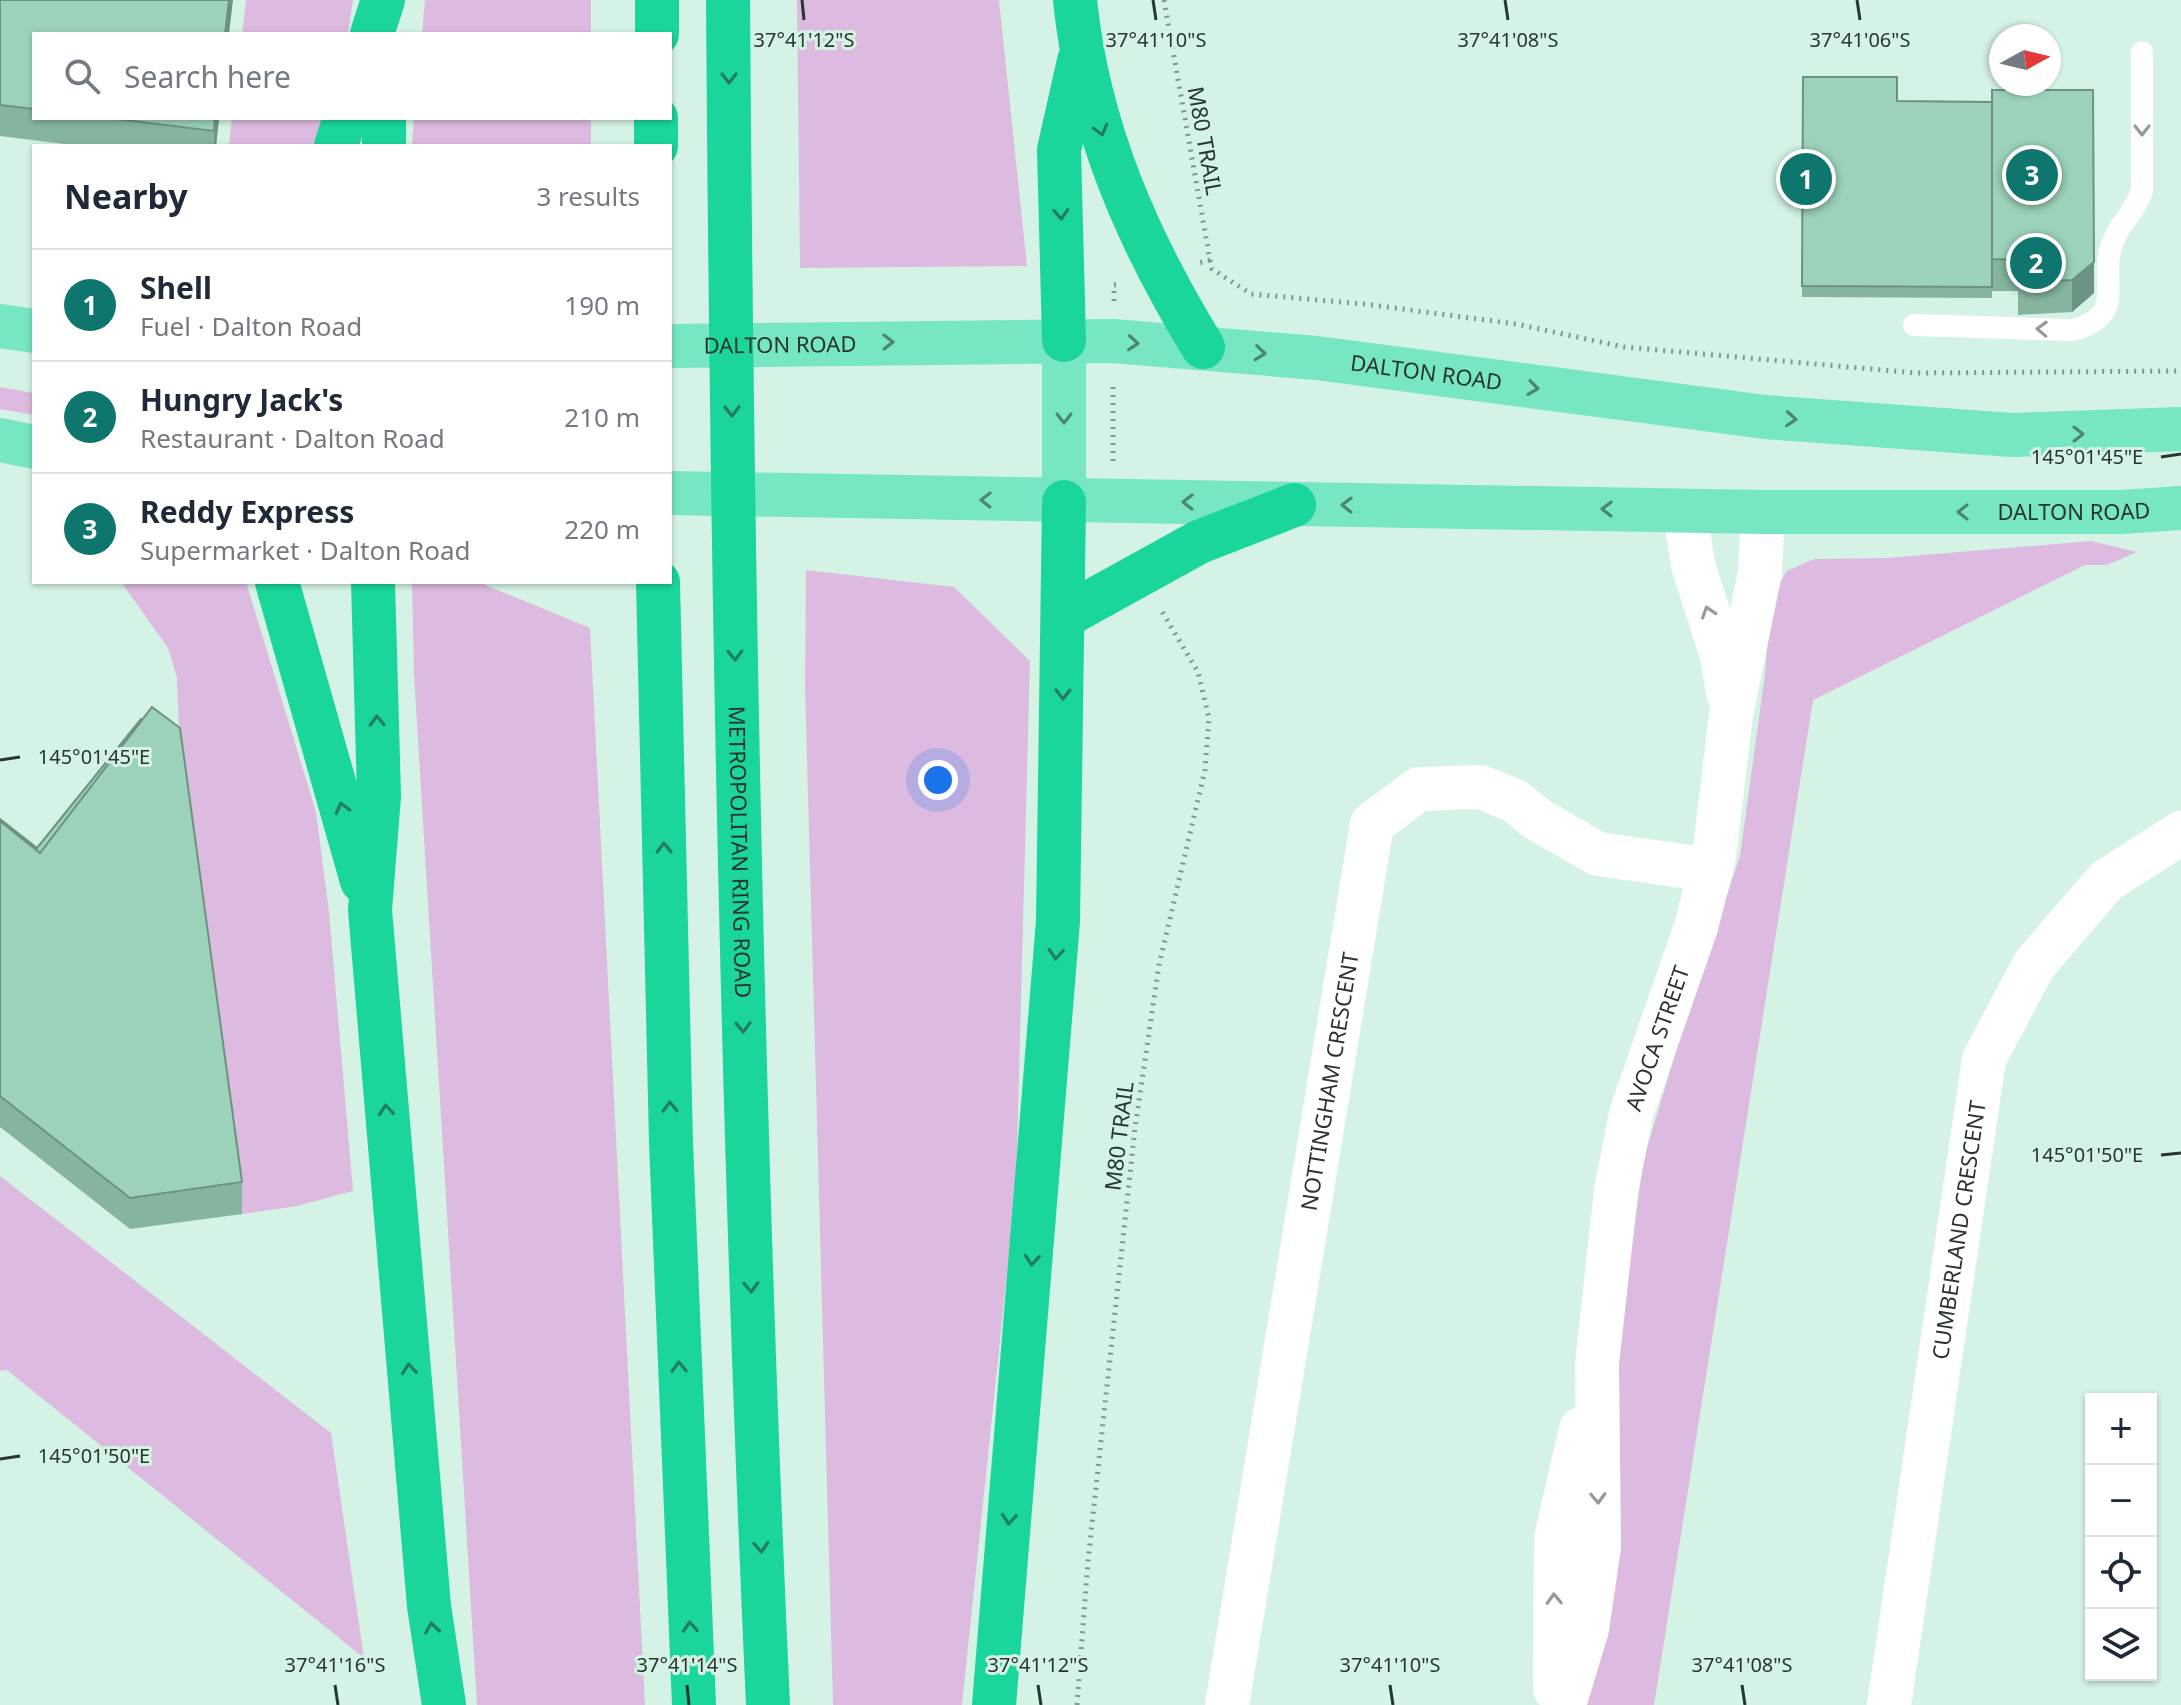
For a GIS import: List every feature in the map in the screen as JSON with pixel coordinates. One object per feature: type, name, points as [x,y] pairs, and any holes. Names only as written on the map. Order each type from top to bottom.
[{"type":"highway","points":[[657,0],[657,32]]},
{"type":"highway","name":"METROPOLITAN RING ROAD","points":[[728,0],[734,577],[753,1351],[768,1705]]},
{"type":"highway","points":[[1075,0],[1081,54],[1112,170],[1159,276],[1203,347]]},
{"type":"highway","points":[[1064,340],[1059,150],[1081,54]]},
{"type":"highway","points":[[337,144],[344,120]]},
{"type":"highway","points":[[384,120],[384,144]]},
{"type":"highway","points":[[656,120],[656,144]]},
{"type":"highway","points":[[994,1705],[1058,921],[1065,616],[1064,502]]},
{"type":"highway","points":[[1065,616],[1199,542],[1294,505]]},
{"type":"highway","points":[[278,584],[370,910]]},
{"type":"highway","points":[[373,584],[379,796],[370,910],[429,1606],[444,1705]]},
{"type":"highway","points":[[658,584],[671,1143],[694,1705]]},
{"type":"main road","points":[[0,326],[32,331]]},
{"type":"main road","name":"DALTON ROAD","points":[[672,346],[1064,340],[1203,347],[1317,358],[1765,417],[2012,435],[2181,429]]},
{"type":"main road","points":[[1064,340],[1064,502]]},
{"type":"main road","points":[[0,440],[32,447]]},
{"type":"main road","name":"DALTON ROAD","points":[[672,493],[1763,512],[2121,512],[2181,508]]},
{"type":"street","name":"AVOCA STREET","points":[[1685,511],[1693,565],[1722,656],[1731,715]]},
{"type":"street","name":"AVOCA STREET","points":[[1564,1705],[1587,1629],[1599,1547],[1597,1364],[1605,1269],[1631,1114],[1696,927],[1711,870],[1725,785],[1731,715],[1760,572],[1763,512]]},
{"type":"street","name":"NOTTINGHAM CRESCENT","points":[[1227,1705],[1372,824],[1419,789],[1481,787],[1515,801],[1537,819],[1598,854],[1711,870]]},
{"type":"street","name":"CUMBERLAND CRESCENT","points":[[1889,1705],[1984,1059],[2034,965],[2106,881],[2181,833]]},
{"type":"street","name":"AVOCA STREET","points":[[1554,1705],[1556,1538],[1597,1364]]},
{"type":"lane","points":[[1914,325],[2072,330],[2092,325],[2104,313],[2109,296],[2113,239],[2137,207],[2142,191],[2142,52]]},
{"type":"path","name":"M80 TRAIL","points":[[1164,0],[1210,260]]},
{"type":"path","points":[[1196,264],[1210,260],[1212,269],[1251,294],[1364,304],[1516,324],[1624,347],[1917,373],[2181,371]]},
{"type":"path","points":[[1114,309],[1114,285],[1132,283]]},
{"type":"path","points":[[1113,373],[1113,438]]},
{"type":"path","name":"M80 TRAIL","points":[[1077,1705],[1088,1561],[1135,1128],[1159,965],[1205,770],[1209,718],[1198,672],[1157,604]]},
{"type":"shaded area","points":[[246,0],[353,0],[348,32],[242,32]]},
{"type":"shaded area","points":[[425,0],[591,0],[591,32],[422,32]]},
{"type":"shaded area","points":[[797,0],[999,0],[1027,266],[800,268]]},
{"type":"shaded area","points":[[232,120],[328,120],[322,144],[229,144]]},
{"type":"shaded area","points":[[414,120],[591,120],[591,144],[412,144]]},
{"type":"shaded area","points":[[0,387],[32,393],[32,415],[0,409]]},
{"type":"shaded area","points":[[2091,541],[2137,552],[2107,565],[2085,565],[1813,700],[1654,1705],[1580,1705],[1607,1441],[1643,1161],[1740,856],[1765,674],[1769,617],[1779,584],[1787,571],[1814,559],[1887,558]]},
{"type":"shaded area","points":[[806,570],[954,587],[1030,661],[1016,1187],[962,1705],[833,1705],[805,687]]},
{"type":"shaded area","points":[[122,584],[247,584],[316,812],[329,912],[353,1191],[297,1206],[242,1214],[180,759],[177,678],[168,648]]},
{"type":"shaded area","points":[[412,584],[483,584],[590,628],[645,1705],[477,1705],[414,675]]},
{"type":"shaded area","points":[[0,1176],[331,1433],[364,1658],[7,1370],[0,1371]]},
{"type":"building","points":[[0,0],[229,0],[225,32],[32,32],[32,109],[0,105]]},
{"type":"building","points":[[1803,77],[1897,77],[1897,101],[1992,102],[1992,287],[1802,286]]},
{"type":"building","points":[[2061,90],[2093,90],[2094,262],[2072,280],[2018,283],[2018,260],[1992,259],[1992,96],[2061,96]]},
{"type":"building","points":[[125,120],[215,120],[214,131]]},
{"type":"building","points":[[152,707],[180,728],[242,1182],[130,1198],[0,1096],[0,821],[40,853]]},
{"type":"building","points":[[141,719],[40,853],[0,821],[37,848]]},
{"type":"place","name":"Reddy Express","points":[[2032,175]]},
{"type":"place","name":"Shell","points":[[1806,179]]},
{"type":"place","name":"Hungry Jack's","points":[[2036,263]]}]
